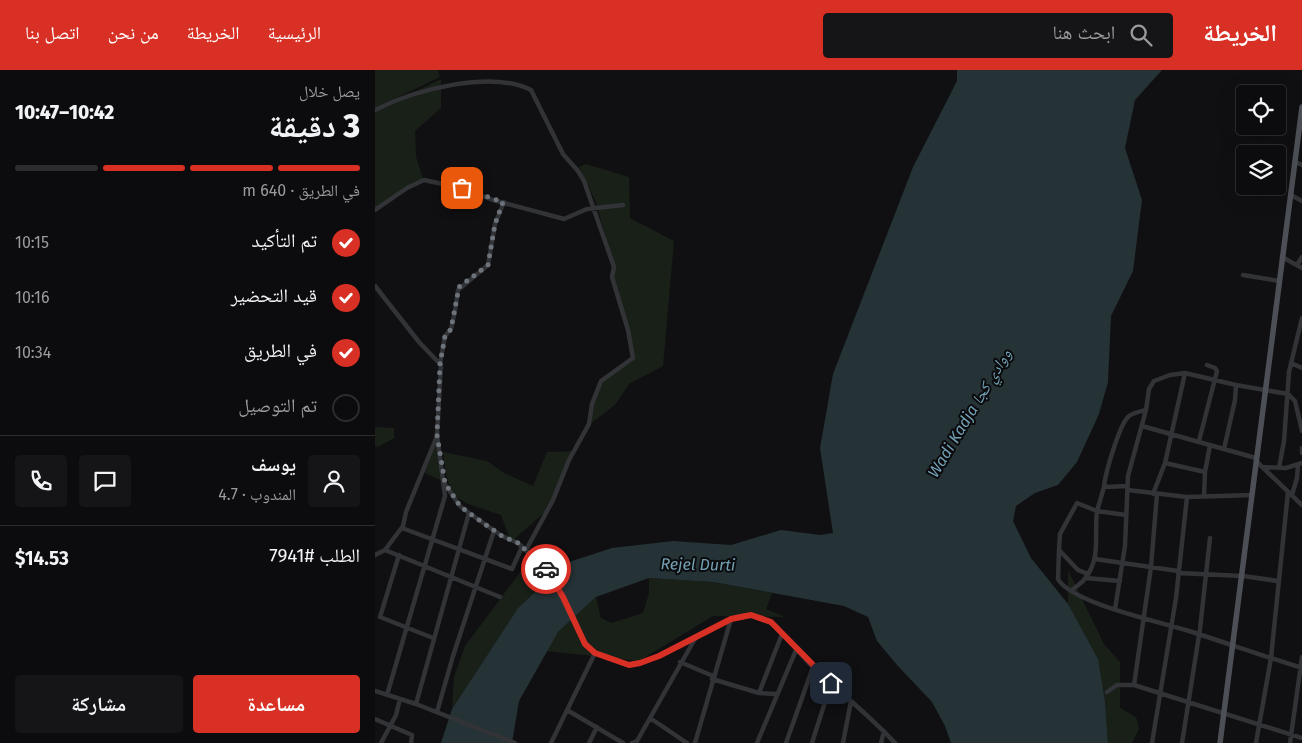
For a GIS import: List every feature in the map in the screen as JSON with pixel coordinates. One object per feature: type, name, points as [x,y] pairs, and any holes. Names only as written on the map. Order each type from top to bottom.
[{"type":"main road","points":[[1220,743],[1243,576],[1282,257],[1300,135],[1302,106]]},
{"type":"street","points":[[402,528],[431,540],[487,558],[512,569],[553,500],[569,460],[587,429],[592,404],[601,381],[633,358],[628,330],[612,277],[615,267],[584,181],[578,170],[560,149],[531,90],[524,82],[517,78]]},
{"type":"street","points":[[375,110],[427,84]]},
{"type":"street","points":[[1295,162],[1302,165]]},
{"type":"street","points":[[375,210],[407,188],[424,180],[462,188],[564,219],[581,211],[623,205]]},
{"type":"street","points":[[1291,195],[1302,202]]},
{"type":"street","points":[[387,695],[445,496],[445,483],[437,435],[440,364],[445,336],[451,329],[457,290],[488,265],[495,224],[503,202]]},
{"type":"street","points":[[1282,257],[1302,268]]},
{"type":"street","points":[[1297,265],[1302,257]]},
{"type":"street","points":[[1243,275],[1279,281]]},
{"type":"street","points":[[375,286],[419,342],[440,364]]},
{"type":"street","points":[[1279,468],[1284,441],[1285,412],[1291,363],[1302,318]]},
{"type":"street","points":[[1291,363],[1302,368]]},
{"type":"street","points":[[1199,441],[1217,369],[1207,366]]},
{"type":"street","points":[[1134,685],[1151,568],[1155,494],[1165,462],[1185,373]]},
{"type":"street","points":[[1115,609],[1122,564],[1130,466],[1146,410],[1149,389],[1154,380],[1185,373],[1236,385],[1265,388],[1288,394],[1294,399],[1300,416],[1302,431]]},
{"type":"street","points":[[1224,449],[1235,400],[1236,385]]},
{"type":"street","points":[[1071,591],[1087,576],[1095,559],[1097,511],[1111,456],[1125,420],[1133,413],[1146,410]]},
{"type":"street","points":[[1142,426],[1256,459],[1262,467],[1302,504]]},
{"type":"street","points":[[375,555],[385,550],[402,528],[406,512],[437,435]]},
{"type":"street","points":[[1205,496],[1205,472],[1210,445]]},
{"type":"street","points":[[1302,448],[1302,453]]},
{"type":"street","points":[[1165,462],[1205,472]]},
{"type":"street","points":[[1257,743],[1271,658],[1278,581],[1290,494],[1297,478],[1300,464],[1279,468],[1262,467]]},
{"type":"street","points":[[445,483],[460,506],[494,531],[524,549],[550,573],[585,644],[595,653],[633,665],[659,656],[731,619],[744,615],[757,616],[771,622],[813,667],[895,743]]},
{"type":"street","points":[[1104,487],[1128,488],[1155,494],[1187,497],[1252,495]]},
{"type":"street","points":[[1152,743],[1162,695],[1187,497]]},
{"type":"street","points":[[1126,515],[1097,511],[1076,504],[1060,534],[1059,550],[1058,579],[1071,591],[1115,609],[1199,634],[1301,668]]},
{"type":"street","points":[[416,704],[469,513]]},
{"type":"street","points":[[437,712],[453,656],[487,558],[494,531]]},
{"type":"street","points":[[1182,743],[1208,573],[1211,538]]},
{"type":"street","points":[[385,550],[499,597]]},
{"type":"street","points":[[1059,550],[1078,570],[1087,576],[1119,581]]},
{"type":"street","points":[[399,556],[379,615],[381,618],[433,638]]},
{"type":"street","points":[[1095,559],[1178,572],[1243,576],[1278,581]]},
{"type":"street","points":[[695,743],[712,678],[731,619]]},
{"type":"street","points":[[759,693],[782,634]]},
{"type":"street","points":[[631,743],[637,741],[680,662],[697,636]]},
{"type":"street","points":[[757,743],[796,650]]},
{"type":"street","points":[[551,743],[595,653]]},
{"type":"street","points":[[1290,743],[1302,657]]},
{"type":"street","points":[[680,662],[712,678],[759,693],[776,694]]},
{"type":"street","points":[[786,743],[813,667]]},
{"type":"street","points":[[812,743],[831,683]]},
{"type":"street","points":[[1107,692],[1117,685],[1134,685],[1302,738]]},
{"type":"street","points":[[375,691],[416,704],[515,743]]},
{"type":"street","points":[[381,743],[396,714],[400,699]]},
{"type":"street","points":[[843,743],[851,702]]},
{"type":"street","points":[[567,710],[623,743]]},
{"type":"street","points":[[650,718],[687,743]]},
{"type":"street","points":[[375,719],[412,735],[411,743]]},
{"type":"street","points":[[589,743],[597,727]]},
{"type":"street","points":[[881,743],[884,731]]},
{"type":"shaded area","points":[[375,70],[438,70],[440,77],[375,108]]},
{"type":"shaded area","points":[[441,79],[441,108],[415,131],[416,156],[423,179],[375,209],[375,111]]},
{"type":"shaded area","points":[[586,164],[629,177],[630,218],[674,241],[663,366],[629,384],[615,405],[590,424],[593,404],[602,381],[633,358],[613,277],[615,267],[595,200],[579,167]]},
{"type":"shaded area","points":[[375,427],[394,428],[394,438],[378,447],[375,446]]},
{"type":"shaded area","points":[[437,441],[443,481],[424,473]]},
{"type":"shaded area","points":[[572,451],[553,497],[544,513],[511,542],[501,515],[464,502],[452,491],[445,469],[443,452],[487,461],[504,473],[533,486],[547,452]]},
{"type":"shaded area","points":[[1068,570],[1104,644],[1120,662],[1120,708],[1136,717],[1139,729],[1132,743],[1108,743],[1105,702],[1068,604]]},
{"type":"shaded area","points":[[521,571],[545,583],[518,608],[452,709],[454,677],[465,646]]},
{"type":"shaded area","points":[[649,578],[713,582],[772,593],[766,609],[785,617],[713,616],[639,661],[545,651],[558,632],[596,597],[601,618],[611,623],[643,613],[649,593]]},
{"type":"water","points":[[957,70],[1162,70],[1135,100],[1125,148],[1142,200],[1133,271],[1111,316],[1108,382],[1099,414],[1077,462],[1058,485],[1035,493],[1016,506],[1013,521],[1031,558],[1068,604],[1098,659],[1105,702],[1108,743],[951,743],[945,726],[932,702],[877,641],[868,617],[844,606],[713,582],[649,578],[596,597],[558,632],[519,701],[512,743],[441,743],[452,709],[518,608],[566,563],[612,548],[673,541],[731,545],[781,530],[820,535],[833,533],[820,448],[833,374],[913,167],[957,81]]},
{"type":"way so far","points":[[462,188],[503,202],[495,224],[490,261],[485,268],[457,290],[451,329],[445,336],[440,364],[437,435],[445,483],[460,506],[502,536],[518,543],[546,569]]},
{"type":"route","points":[[546,569],[573,616],[585,644],[595,653],[633,665],[659,656],[675,646],[731,619],[751,615],[771,622],[796,650],[831,683]]},
{"type":"water label","name":"Wadi Kadja ووادي كجا","points":[[969,413]]},
{"type":"water label","name":"Rejel Durti","points":[[698,564]]}]
